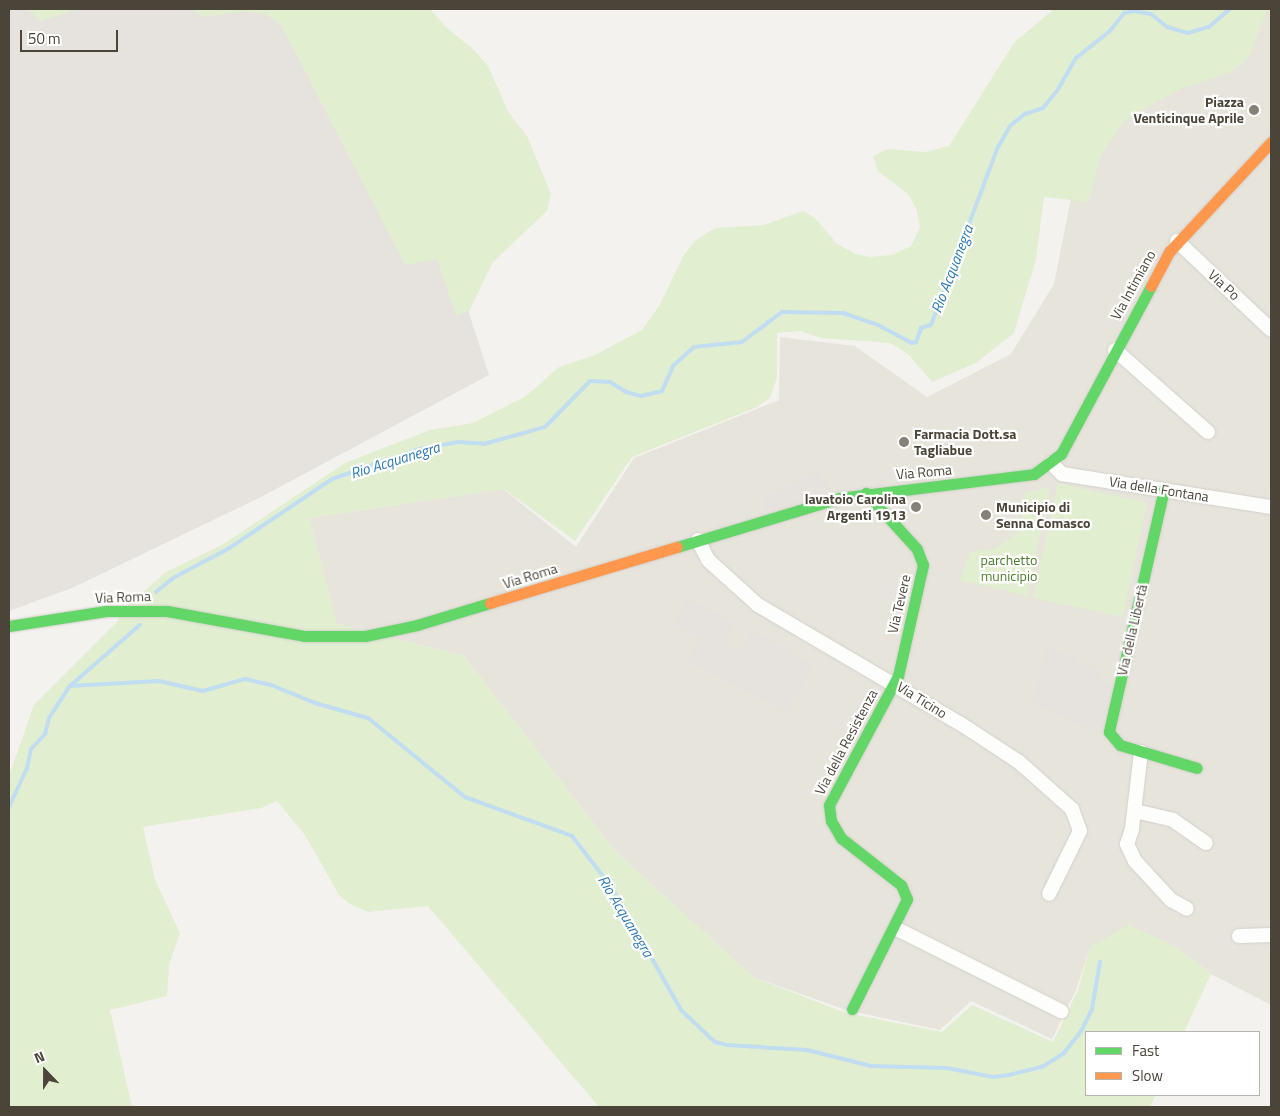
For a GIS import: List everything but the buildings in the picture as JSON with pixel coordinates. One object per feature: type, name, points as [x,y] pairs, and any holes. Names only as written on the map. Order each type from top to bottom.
[{"type":"street","name":"Via Intimiano","points":[[1051,463],[1061,454],[1157,270],[1177,241],[1271,142]]},
{"type":"street","name":"Via Po","points":[[1177,241],[1271,330]]},
{"type":"street","points":[[1115,350],[1208,432]]},
{"type":"street","name":"Via della Fontana","points":[[1051,463],[1062,474],[1271,507]]},
{"type":"street","name":"Via Roma","points":[[9,626],[106,611],[167,611],[304,636],[364,636],[417,625],[839,498],[866,493],[1022,477],[1051,463]]},
{"type":"street","name":"Via della Libertà","points":[[1164,489],[1109,726],[1116,743],[1197,768]]},
{"type":"street","name":"Via Tevere","points":[[866,493],[923,560],[895,682]]},
{"type":"street","name":"Via Ticino","points":[[698,540],[708,560],[758,605],[797,630],[895,682],[1019,762],[1072,809],[1080,831],[1049,894]]},
{"type":"street","name":"Via della Resistenza","points":[[852,1009],[906,906],[905,892],[901,885],[841,838],[829,813],[829,805],[895,682]]},
{"type":"street","points":[[1141,752],[1135,811],[1127,844],[1135,862],[1171,900],[1187,908]]},
{"type":"street","points":[[1135,811],[1173,820],[1206,843]]},
{"type":"street","points":[[895,928],[1061,1011]]},
{"type":"street","points":[[1239,936],[1271,934]]},
{"type":"shaded area","points":[[9,9],[325,9],[401,102],[489,375],[261,497],[72,588],[9,611]]},
{"type":"shaded area","points":[[1246,9],[1271,9],[1271,1005],[1211,974],[1175,946],[1090,947],[1076,990],[1052,1039],[971,1001],[940,1030],[846,1010],[753,977],[615,851],[464,656],[337,624],[309,518],[503,489],[576,547],[634,458],[779,400],[780,337],[855,346],[927,397],[1011,354],[1054,284],[1077,168],[1122,104]]},
{"type":"shaded area","points":[[817,471],[834,493],[766,513],[764,498]]},
{"type":"shaded area","points":[[687,597],[735,622],[725,644],[741,651],[753,630],[814,665],[787,713],[686,660],[699,638],[672,624]]},
{"type":"shaded area","points":[[1046,647],[1077,658],[1076,663],[1102,669],[1101,681],[1113,684],[1102,735],[1032,703]]},
{"type":"green space","points":[[28,9],[79,9],[40,21]]},
{"type":"green space","points":[[189,9],[430,9],[446,27],[473,49],[488,66],[509,113],[527,136],[551,194],[547,211],[493,262],[469,311],[456,316],[437,259],[405,265],[281,25],[267,15],[243,11],[204,17]]},
{"type":"green space","points":[[1054,9],[1268,9],[1249,57],[1233,71],[1180,89],[1124,121],[1101,156],[1088,202],[1044,197],[1036,259],[1014,333],[976,363],[932,382],[908,354],[890,343],[821,338],[800,331],[777,333],[777,377],[770,398],[755,408],[632,457],[575,541],[504,489],[309,518],[337,624],[464,656],[615,851],[753,977],[846,1013],[942,1032],[972,1005],[1053,1042],[1078,990],[1090,947],[1129,925],[1175,946],[1211,974],[1184,1031],[1085,1031],[1085,1096],[1156,1096],[1150,1107],[599,1107],[428,906],[368,912],[350,904],[339,895],[305,835],[277,801],[261,808],[143,827],[155,880],[180,933],[169,965],[167,996],[110,1010],[132,1107],[9,1107],[9,776],[34,705],[116,623],[125,608],[166,572],[222,545],[345,463],[430,430],[473,423],[526,396],[559,367],[595,355],[642,330],[659,306],[684,255],[695,241],[715,228],[764,225],[803,211],[815,218],[837,244],[856,254],[869,257],[892,255],[911,246],[920,227],[916,208],[907,193],[878,171],[873,156],[888,149],[926,152],[949,146],[1014,43]]},
{"type":"green space","points":[[1058,483],[1147,503],[1123,617],[1033,598]]},
{"type":"green space","name":"parchetto municipio","points":[[1050,487],[1027,596],[960,580],[970,552],[995,549],[1020,532],[1025,493]]},
{"type":"waterway","name":"Rio Acquanegra","points":[[156,592],[173,578],[228,549],[332,479],[419,449],[458,442],[484,444],[545,427],[590,381],[610,382],[626,392],[641,396],[662,391],[673,366],[694,347],[742,342],[782,312],[843,313],[880,326],[912,343],[916,342],[921,328],[931,325],[998,147],[1010,126],[1025,114],[1043,108],[1057,91],[1076,58],[1110,31],[1124,13],[1134,11],[1151,14],[1167,27],[1188,33],[1209,27],[1230,9]]},
{"type":"waterway","name":"Rio Acquanegra","points":[[9,807],[27,768],[31,749],[45,734],[49,718],[70,686],[140,625]]},
{"type":"waterway","name":"Rio Acquanegra","points":[[70,686],[159,681],[203,691],[245,679],[271,685],[315,703],[368,718],[465,797],[572,836],[612,888],[681,1010],[715,1042],[727,1045],[807,1050],[871,1066],[947,1068],[993,1077],[1009,1075],[1042,1067],[1064,1053],[1081,1031],[1092,1009],[1100,962]]},
{"type":"traffic: fast","points":[[677,547],[839,498],[1034,474],[1061,454],[1151,286]]},
{"type":"traffic: fast","points":[[1164,489],[1109,732],[1120,745],[1197,768]]},
{"type":"traffic: fast","points":[[852,1009],[907,899],[901,885],[841,838],[831,821],[829,805],[898,676],[923,565],[917,549],[866,493]]},
{"type":"traffic: fast","points":[[9,626],[106,611],[167,611],[304,636],[365,636],[417,625],[490,603]]},
{"type":"traffic: slow","points":[[1151,286],[1170,251],[1271,142]]},
{"type":"traffic: slow","points":[[490,603],[677,547]]},
{"type":"place","name":"Piazza Venticinque Aprile","points":[[1254,110]]},
{"type":"place","name":"Farmacia Dott.sa Tagliabue","points":[[904,442]]},
{"type":"place","name":"lavatoio Carolina Argenti 1913","points":[[916,507]]},
{"type":"place","name":"Municipio di Senna Comasco","points":[[986,515]]}]
